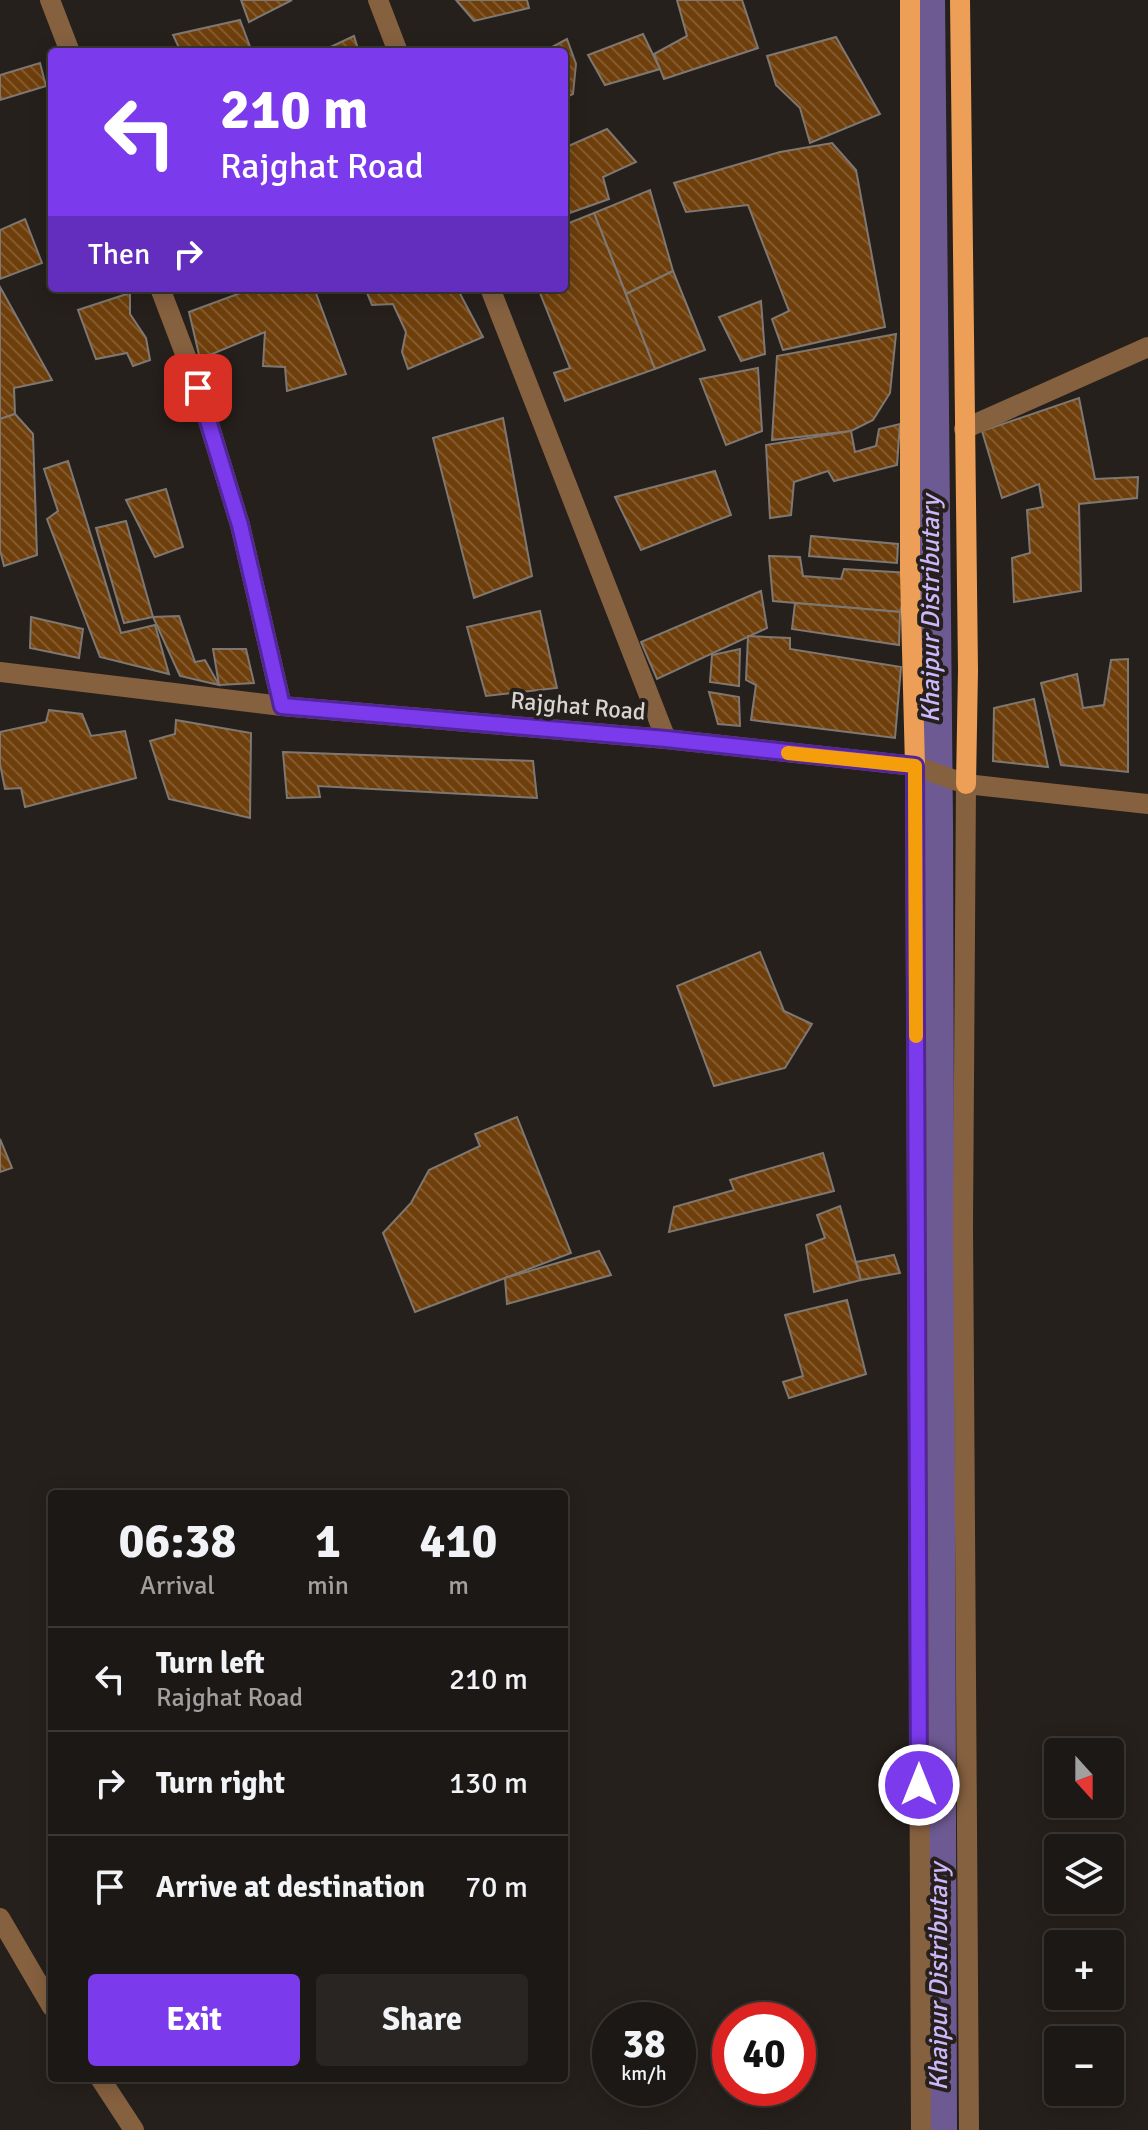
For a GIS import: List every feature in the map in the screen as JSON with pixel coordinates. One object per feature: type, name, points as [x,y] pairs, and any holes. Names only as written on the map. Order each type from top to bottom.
[{"type":"main road","points":[[910,0],[910,573],[915,766]]},
{"type":"main road","points":[[960,0],[968,670],[966,784]]},
{"type":"street","points":[[50,0],[68,48]]},
{"type":"street","points":[[378,0],[396,48]]},
{"type":"street","points":[[162,292],[198,388],[240,525],[282,706]]},
{"type":"street","points":[[492,292],[666,739]]},
{"type":"street","points":[[964,429],[1148,347]]},
{"type":"street","name":"Rajghat Road","points":[[0,672],[282,706],[666,739],[915,766],[966,784],[1148,804]]},
{"type":"street","points":[[915,766],[921,2130]]},
{"type":"street","points":[[966,784],[963,1258],[969,2130]]},
{"type":"street","points":[[0,1918],[48,2000]]},
{"type":"street","points":[[103,2082],[134,2130]]},
{"type":"building","points":[[241,0],[292,0],[249,22]]},
{"type":"building","points":[[456,0],[527,0],[529,8],[474,21]]},
{"type":"building","points":[[677,0],[742,0],[758,48],[664,79],[654,54],[687,36]]},
{"type":"building","points":[[240,20],[250,48],[179,48],[173,35]]},
{"type":"building","points":[[643,34],[660,69],[605,85],[588,55]]},
{"type":"building","points":[[354,36],[358,48],[328,48]]},
{"type":"building","points":[[836,37],[880,114],[810,143],[800,108],[776,85],[767,56]]},
{"type":"building","points":[[567,39],[576,64],[573,94],[568,96],[568,48],[550,48]]},
{"type":"building","points":[[40,63],[46,86],[0,100],[0,75]]},
{"type":"building","points":[[607,129],[636,162],[603,177],[609,199],[568,214],[568,146]]},
{"type":"building","points":[[832,143],[856,170],[885,327],[783,350],[772,319],[789,311],[748,205],[686,212],[674,183],[780,152]]},
{"type":"building","points":[[650,190],[673,271],[626,294],[594,213]]},
{"type":"building","points":[[594,213],[655,369],[565,401],[554,373],[570,368],[540,292],[568,292],[568,223]]},
{"type":"building","points":[[25,219],[42,263],[0,279],[0,230]]},
{"type":"building","points":[[673,271],[705,350],[655,369],[626,294]]},
{"type":"building","points":[[0,287],[52,380],[14,388],[15,414],[0,419]]},
{"type":"building","points":[[243,292],[315,292],[346,374],[287,391],[285,367],[263,366],[265,332],[200,359],[189,312]]},
{"type":"building","points":[[367,292],[459,292],[483,337],[408,369],[402,352],[406,332],[393,304],[372,305]]},
{"type":"building","points":[[130,293],[130,314],[146,338],[150,360],[133,366],[127,353],[96,359],[78,310]]},
{"type":"building","points":[[761,301],[765,354],[741,361],[719,317]]},
{"type":"building","points":[[896,334],[890,393],[873,420],[851,431],[772,440],[777,356]]},
{"type":"building","points":[[758,368],[762,431],[726,445],[700,379]]},
{"type":"building","points":[[1079,398],[1095,479],[1138,477],[1137,498],[1079,504],[1081,591],[1014,602],[1012,558],[1030,553],[1027,510],[1043,507],[1039,484],[1002,498],[982,431]]},
{"type":"building","points":[[15,414],[33,434],[37,555],[4,566],[0,550],[0,419]]},
{"type":"building","points":[[503,418],[532,576],[474,598],[433,438]]},
{"type":"building","points":[[900,424],[897,465],[834,481],[828,471],[794,482],[791,515],[770,518],[766,445],[851,431],[855,452],[876,446],[879,429]]},
{"type":"building","points":[[68,461],[121,633],[155,625],[169,674],[100,657],[47,519],[58,511],[44,469]]},
{"type":"building","points":[[715,471],[731,515],[641,550],[615,497]]},
{"type":"building","points":[[166,489],[183,547],[155,557],[126,500]]},
{"type":"building","points":[[126,521],[153,617],[124,623],[96,528]]},
{"type":"building","points":[[811,536],[898,544],[897,563],[809,556]]},
{"type":"building","points":[[769,556],[800,557],[803,576],[841,579],[844,569],[910,573],[900,612],[773,601]]},
{"type":"building","points":[[761,591],[767,628],[657,679],[641,642]]},
{"type":"building","points":[[795,603],[900,612],[899,645],[792,629]]},
{"type":"building","points":[[540,611],[557,688],[486,696],[467,627]]},
{"type":"building","points":[[179,616],[195,662],[205,660],[219,685],[180,676],[153,617]]},
{"type":"building","points":[[31,617],[83,629],[79,658],[30,648]]},
{"type":"building","points":[[748,636],[790,638],[790,649],[901,667],[895,738],[751,720],[756,685],[746,680]]},
{"type":"building","points":[[213,649],[246,649],[254,683],[219,685]]},
{"type":"building","points":[[740,649],[739,686],[710,682],[712,655]]},
{"type":"building","points":[[1128,659],[1128,772],[1061,765],[1041,683],[1077,674],[1083,708],[1104,705],[1111,660]]},
{"type":"building","points":[[709,692],[739,697],[740,726],[718,724]]},
{"type":"building","points":[[1034,699],[1048,767],[993,761],[994,708]]},
{"type":"building","points":[[49,710],[82,714],[91,736],[125,731],[136,778],[25,807],[21,788],[5,789],[0,764],[0,732],[46,722]]},
{"type":"building","points":[[176,720],[251,733],[250,818],[169,799],[150,741],[175,734]]},
{"type":"building","points":[[283,752],[533,761],[537,798],[318,786],[320,797],[287,798]]},
{"type":"building","points":[[760,952],[784,1011],[812,1024],[785,1068],[714,1086],[677,986]]},
{"type":"building","points":[[517,1117],[571,1253],[415,1312],[383,1233],[411,1203],[429,1170],[480,1146],[475,1134]]},
{"type":"building","points":[[0,1139],[12,1168],[0,1172]]},
{"type":"building","points":[[823,1153],[834,1191],[669,1232],[674,1207],[734,1190],[730,1180]]},
{"type":"building","points":[[840,1206],[861,1280],[814,1292],[806,1245],[825,1238],[817,1215]]},
{"type":"building","points":[[599,1251],[611,1275],[507,1304],[505,1278]]},
{"type":"building","points":[[894,1255],[900,1273],[861,1280],[856,1262]]},
{"type":"building","points":[[847,1300],[866,1374],[789,1398],[783,1382],[803,1376],[785,1315]]},
{"type":"waterway","name":"Khaipur Distributary","points":[[928,0],[936,825],[940,2130]]},
{"type":"slow traffic","points":[[788,753],[915,766],[916,1036]]},
{"type":"route","points":[[198,388],[240,525],[282,706],[666,739],[915,766],[919,1785]]}]
